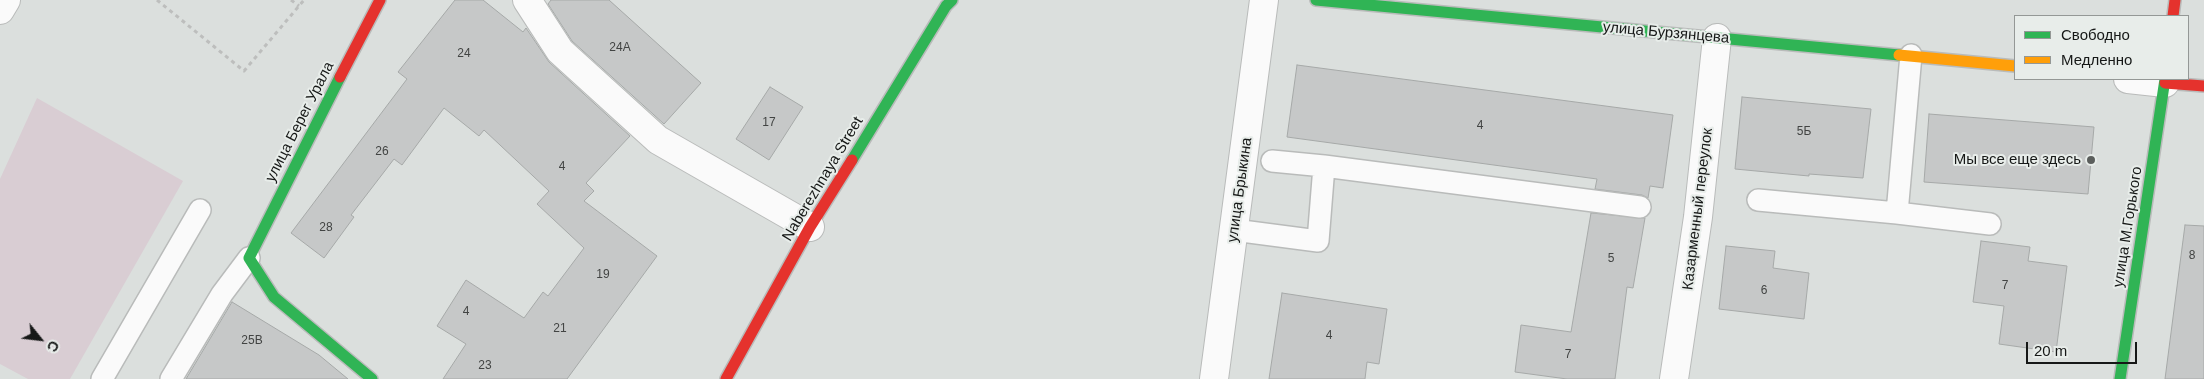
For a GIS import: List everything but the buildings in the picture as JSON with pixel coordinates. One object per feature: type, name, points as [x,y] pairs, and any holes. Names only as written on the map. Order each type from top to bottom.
[{"type":"street","points":[[0,10],[6,0]]},
{"type":"street","name":"улица Берег Урала","points":[[249,258],[298,157],[380,0]]},
{"type":"street","points":[[527,0],[560,52],[658,140],[810,227]]},
{"type":"street","name":"Naberezhnaya Street","points":[[726,379],[810,227],[946,6],[952,0]]},
{"type":"street","name":"улица Брыкина","points":[[1214,379],[1264,0]]},
{"type":"street","name":"улица Бурзянцева","points":[[1316,0],[2014,66]]},
{"type":"street","points":[[2173,15],[2175,0]]},
{"type":"street","name":"Казарменный переулок","points":[[1674,379],[1698,217],[1717,38]]},
{"type":"street","points":[[2146,80],[2204,86]]},
{"type":"street","name":"улица М.Горького","points":[[2120,379],[2165,81]]},
{"type":"street","points":[[249,258],[274,297],[372,379]]},
{"type":"lane","points":[[1897,213],[1911,55]]},
{"type":"lane","points":[[1272,162],[1324,166],[1640,207]]},
{"type":"lane","points":[[1234,230],[1318,241],[1324,166]]},
{"type":"lane","points":[[1758,200],[1990,224]]},
{"type":"lane","points":[[102,379],[200,210]]},
{"type":"lane","points":[[171,379],[222,294],[249,258]]},
{"type":"path","points":[[157,0],[244,71],[304,0]]},
{"type":"path","points":[[291,0],[299,6]]},
{"type":"shaded area","points":[[37,98],[183,181],[70,379],[28,379],[0,364],[0,179]]},
{"type":"traffic: fast","points":[[852,160],[946,6],[952,0]]},
{"type":"traffic: fast","points":[[1316,0],[1899,55]]},
{"type":"traffic: fast","points":[[340,77],[249,258],[274,297],[372,379]]},
{"type":"traffic: fast","points":[[2120,379],[2165,80]]},
{"type":"traffic: slow","points":[[1899,55],[2014,66]]},
{"type":"traffic: jam","points":[[340,77],[380,0]]},
{"type":"traffic: jam","points":[[2173,15],[2175,0]]},
{"type":"traffic: jam","points":[[2165,83],[2204,86]]},
{"type":"traffic: jam","points":[[726,379],[810,227],[852,160]]},
{"type":"place","name":"Мы все еще здесь","points":[[2091,160]]}]
